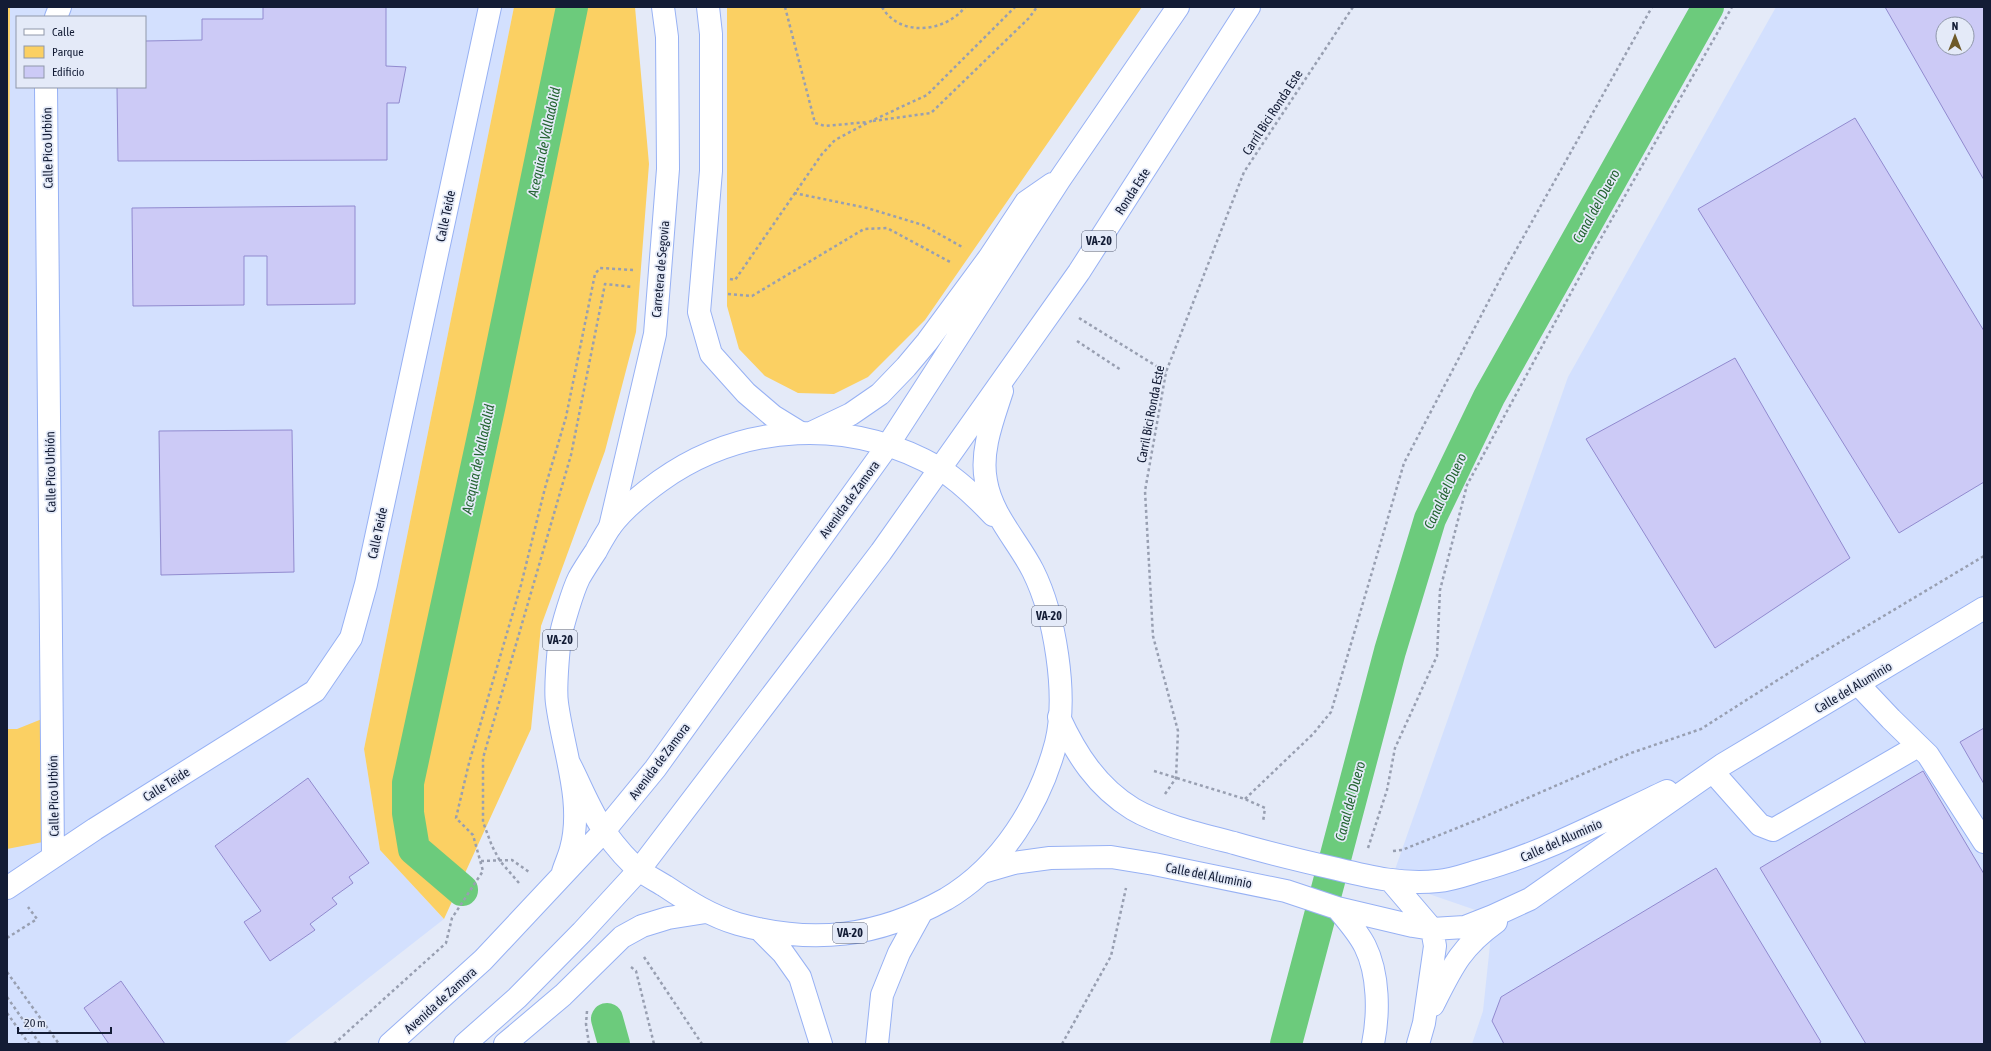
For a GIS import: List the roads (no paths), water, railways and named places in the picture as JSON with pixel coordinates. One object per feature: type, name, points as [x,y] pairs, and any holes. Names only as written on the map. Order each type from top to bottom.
[{"type":"main road","name":"Calle Teide","points":[[7,888],[315,691],[351,638],[366,584],[490,7]]},
{"type":"main road","name":"Carretera de Segovia","points":[[610,527],[655,334],[668,169],[667,37],[663,7]]},
{"type":"main road","points":[[708,7],[711,34],[711,171],[699,312],[711,354],[746,393],[773,416],[806,432],[851,414],[880,394],[927,342],[987,261],[1026,202],[1060,179]]},
{"type":"main road","points":[[888,445],[1060,179],[1178,7]]},
{"type":"main road","name":"Ronda Este","points":[[939,468],[1079,272],[1250,7]]},
{"type":"main road","name":"Calle Pico Urbión","points":[[46,88],[54,857]]},
{"type":"main road","points":[[1003,525],[990,496],[985,480],[984,457],[992,423],[1009,370]]},
{"type":"main road","name":"VA-20","points":[[806,432],[851,436],[888,445],[939,468],[973,494],[1003,525],[1034,572],[1053,625],[1060,681],[1059,717],[1056,741],[1048,765],[1023,821],[1007,845],[983,872],[953,894],[921,913],[885,926],[853,933],[818,936],[784,934],[759,930],[735,923],[706,912],[639,870],[604,831],[569,763],[557,702],[560,639],[578,580],[610,527],[643,494],[680,466],[722,447],[767,436],[806,432]]},
{"type":"main road","name":"Avenida de Zamora","points":[[390,1044],[483,960],[604,831],[654,769],[888,445]]},
{"type":"main road","points":[[465,1044],[522,993],[582,932],[639,870],[881,552],[939,468]]},
{"type":"main road","name":"Calle del Aluminio","points":[[983,872],[1014,863],[1050,858],[1111,857],[1154,864],[1286,891],[1337,908],[1432,930],[1465,927],[1530,899],[1717,768],[1984,608]]},
{"type":"main road","points":[[1858,684],[1928,755],[1984,842]]},
{"type":"main road","name":"Calle del Aluminio","points":[[1059,717],[1071,744],[1086,767],[1104,786],[1133,808],[1151,817],[1205,835],[1301,861],[1391,881],[1415,883],[1439,881],[1508,863],[1545,848],[1717,768]]},
{"type":"main road","points":[[1717,768],[1760,825],[1773,830],[1918,746]]},
{"type":"main road","points":[[561,877],[571,848],[574,824],[574,799],[569,763]]},
{"type":"main road","points":[[1391,881],[1432,930],[1435,946],[1424,1023],[1418,1044]]},
{"type":"main road","points":[[1424,1023],[1457,959],[1468,945],[1492,925],[1530,899]]},
{"type":"main road","points":[[1337,908],[1365,946],[1372,966],[1376,997],[1376,1030],[1373,1044]]},
{"type":"main road","points":[[505,1044],[563,995],[622,937],[642,926],[668,918],[706,912]]},
{"type":"main road","points":[[877,1044],[882,995],[899,953],[921,913]]},
{"type":"main road","name":"VA-20","points":[[759,930],[783,953],[800,977],[822,1044]]},
{"type":"waterway","name":"Acequia de Valladolid","points":[[462,890],[414,849],[408,813],[408,783],[490,404],[572,7]]},
{"type":"waterway","name":"Canal del Duero","points":[[1286,1044],[1390,651],[1430,519],[1489,397],[1708,7]]},
{"type":"waterway","name":"Acequia de Valladolid","points":[[607,1019],[614,1044]]}]
